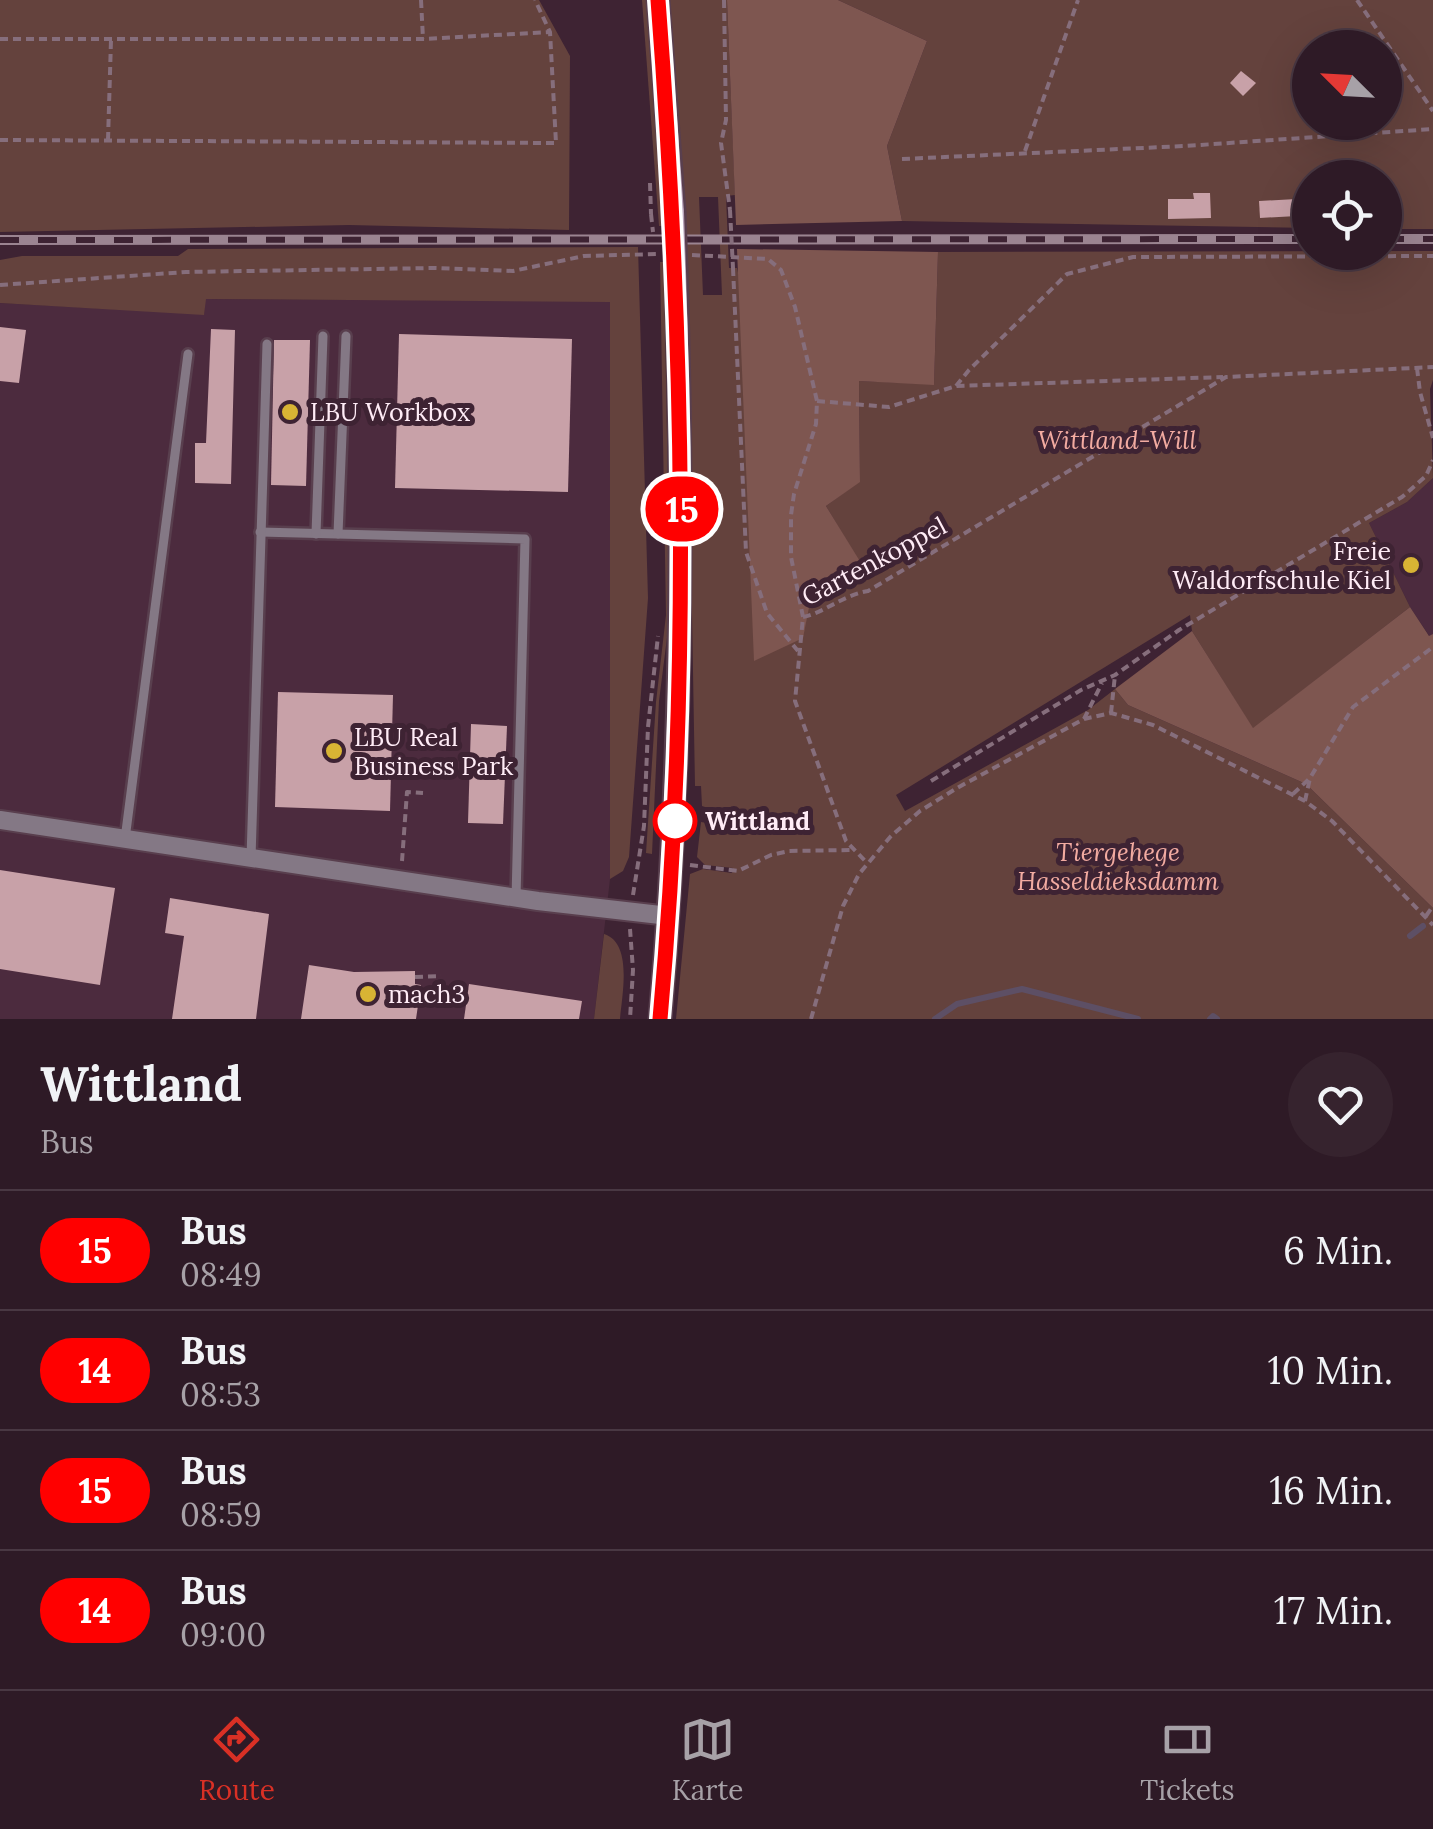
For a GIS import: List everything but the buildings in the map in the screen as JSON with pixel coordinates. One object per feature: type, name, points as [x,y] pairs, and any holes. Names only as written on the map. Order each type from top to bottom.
[{"type":"main road","points":[[658,0],[678,260],[682,473],[679,706],[660,1019]]},
{"type":"street","points":[[0,820],[516,898],[669,916]]},
{"type":"lane","points":[[316,534],[323,336]]},
{"type":"lane","points":[[338,534],[346,336]]},
{"type":"lane","points":[[251,858],[267,344]]},
{"type":"lane","points":[[125,838],[188,354]]},
{"type":"lane","points":[[260,532],[525,540],[516,898]]},
{"type":"path","points":[[421,0],[423,39]]},
{"type":"path","points":[[0,140],[556,143],[550,32],[535,0]]},
{"type":"path","points":[[724,0],[726,120],[721,143],[730,210],[746,552],[766,613],[798,651]]},
{"type":"path","points":[[1025,151],[1078,0]]},
{"type":"path","points":[[1358,0],[1433,112]]},
{"type":"path","points":[[0,38],[423,39],[550,32]]},
{"type":"path","points":[[108,140],[110,40]]},
{"type":"path","points":[[902,159],[1186,146],[1433,129]]},
{"type":"path","points":[[0,285],[186,272],[436,268],[513,271],[584,256],[768,258],[782,270],[816,401],[816,424],[791,514],[791,557],[802,617]]},
{"type":"path","points":[[956,386],[1068,274],[1132,258],[1433,256]]},
{"type":"path","name":"Gartenkoppel","points":[[851,850],[795,702],[802,617],[848,594],[868,590],[1226,377],[1433,367]]},
{"type":"path","points":[[1417,368],[1433,438]]},
{"type":"path","points":[[816,401],[889,407],[956,386],[1226,377]]},
{"type":"path","points":[[931,781],[1081,690],[1115,675],[1179,630],[1402,497],[1426,476],[1433,460]]},
{"type":"path","points":[[630,1019],[632,913],[644,826],[648,727],[658,636]]},
{"type":"path","points":[[1293,794],[1310,778],[1353,707],[1433,646]]},
{"type":"path","points":[[1112,713],[1115,675]]},
{"type":"path","points":[[1084,719],[1103,680]]},
{"type":"path","points":[[811,1019],[835,926],[867,863],[891,836],[930,804],[1084,719],[1112,713],[1154,726],[1304,801],[1332,822],[1433,924]]},
{"type":"path","points":[[1304,801],[1310,778]]},
{"type":"path","points":[[400,880],[406,792],[423,793]]},
{"type":"path","points":[[738,871],[771,855],[789,852],[851,850],[867,863]]},
{"type":"path","points":[[1426,916],[1433,906]]},
{"type":"path","points":[[415,977],[441,976]]},
{"type":"shaded area","points":[[727,0],[838,0],[927,41],[887,146],[902,221],[736,225]]},
{"type":"shaded area","points":[[737,249],[938,252],[934,385],[859,381],[860,482],[826,506],[861,563],[812,592],[803,638],[754,661]]},
{"type":"shaded area","points":[[205,299],[611,301],[610,879],[594,1019],[0,1019],[0,303],[204,314]]},
{"type":"shaded area","name":"Freie Waldorfschule Kiel","points":[[1433,478],[1430,637],[1410,607],[1369,523],[1407,502]]},
{"type":"shaded area","points":[[1410,607],[1429,636],[1433,634],[1433,908],[1306,784],[1128,705],[1115,689],[1192,631],[1253,728]]},
{"type":"green space","points":[[0,0],[539,0],[570,56],[569,230],[349,225],[0,232]]},
{"type":"green space","points":[[642,0],[646,0],[663,226],[659,226]]},
{"type":"green space","points":[[668,0],[727,0],[735,195],[726,196],[729,268],[737,268],[812,592],[860,563],[826,506],[860,481],[859,381],[934,384],[938,252],[1292,251],[1292,270],[1402,270],[1402,251],[1433,251],[1433,478],[1407,502],[1369,523],[1410,607],[1253,729],[1192,631],[1190,615],[896,795],[905,811],[1088,710],[1115,689],[1128,705],[1306,784],[1433,908],[1433,1019],[676,1019],[690,874],[703,869],[732,873],[733,868],[705,865],[697,857],[701,822],[707,823],[708,808],[702,806],[701,786],[695,786],[686,270]],"holes":[[[699,197],[718,197],[722,295],[703,295]]]},
{"type":"green space","points":[[838,0],[1433,0],[1433,229],[1402,229],[1402,160],[1292,160],[1292,228],[902,221],[887,146],[927,41]]},
{"type":"green space","points":[[638,247],[648,598],[629,857],[623,871],[610,879],[610,302],[206,299],[204,315],[0,303],[0,260],[22,256],[178,256],[188,249]]},
{"type":"green space","points":[[660,262],[664,262],[670,614],[659,701],[652,854],[646,853],[666,615]]},
{"type":"green space","points":[[604,934],[613,939],[622,959],[620,1019],[594,1019]]},
{"type":"waterway","points":[[1410,936],[1423,926]]},
{"type":"waterway","points":[[935,1019],[957,1004],[1022,989],[1138,1019]]},
{"type":"waterway","points":[[1210,1019],[1217,1019]]},
{"type":"railway","points":[[0,240],[1292,239]]},
{"type":"railway","points":[[1402,239],[1433,239]]},
{"type":"bus line","name":"15","points":[[658,0],[674,212],[682,473],[674,862],[660,1019]]},
{"type":"place","name":"LBU Workbox","points":[[290,412]]},
{"type":"place","name":"Freie Waldorfschule Kiel","points":[[1411,565]]},
{"type":"place","name":"LBU Real Business Park","points":[[334,751]]},
{"type":"place","name":"Wittland","points":[[675,821]]},
{"type":"place","name":"mach3","points":[[368,994]]},
{"type":"park label","name":"Wittland-Will","points":[[1117,440]]},
{"type":"park label","name":"Tiergehege Hasseldieksdamm","points":[[1118,866]]}]
